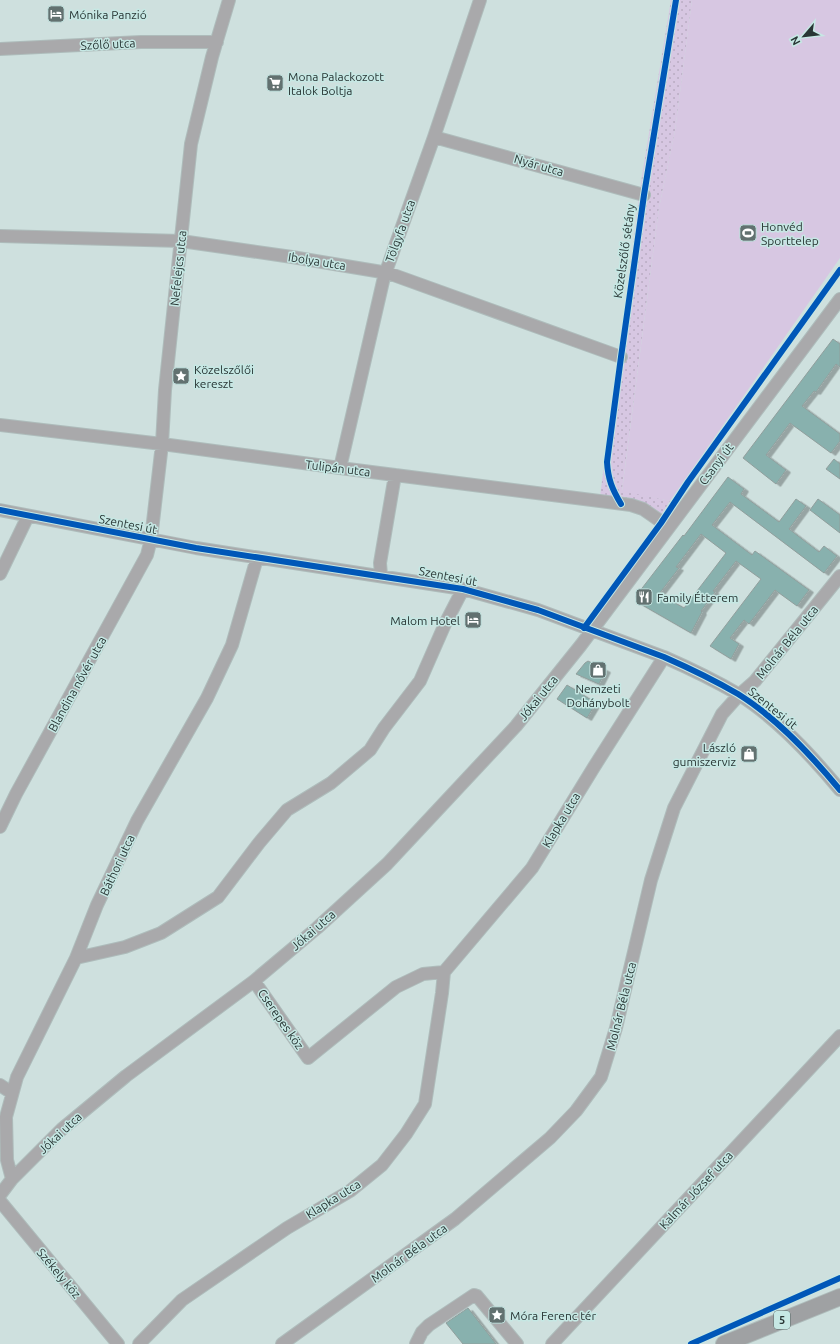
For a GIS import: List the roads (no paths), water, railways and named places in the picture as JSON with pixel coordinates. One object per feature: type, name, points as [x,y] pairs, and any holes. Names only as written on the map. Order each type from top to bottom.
[{"type":"main road","name":"5","points":[[724,1344],[840,1297]]},
{"type":"street","name":"Nefelejcs utca","points":[[151,539],[162,444],[165,390],[191,144],[228,0]]},
{"type":"street","name":"Tölgyfa utca","points":[[340,468],[386,273],[480,0]]},
{"type":"street","name":"Szőlő utca","points":[[0,50],[142,42],[217,42]]},
{"type":"street","name":"Nyár utca","points":[[434,137],[644,195]]},
{"type":"street","name":"Ibolya utca","points":[[0,236],[181,241],[292,257],[386,273],[621,357]]},
{"type":"street","name":"Csanyi út","points":[[592,631],[840,299]]},
{"type":"street","name":"Tulipán utca","points":[[0,425],[162,444],[621,504],[643,509],[669,528]]},
{"type":"street","points":[[381,575],[380,563],[395,475]]},
{"type":"street","name":"Szentesi út","points":[[0,510],[257,558],[381,575],[463,589],[538,610],[592,631],[644,648],[683,665],[739,695],[769,717],[836,776],[840,790]]},
{"type":"street","points":[[0,574],[28,516]]},
{"type":"street","name":"Blandina nővér utca","points":[[0,827],[16,794],[146,555],[151,539]]},
{"type":"street","name":"Báthori utca","points":[[12,1179],[7,1160],[6,1117],[17,1077],[76,958],[97,905],[137,821],[207,698],[232,645],[257,558]]},
{"type":"street","name":"Molnár Béla utca","points":[[282,1344],[455,1219],[550,1138],[576,1111],[601,1077],[616,1028],[651,880],[674,808],[722,714],[739,695],[756,681],[840,576]]},
{"type":"street","points":[[76,958],[124,947],[161,933],[218,897],[259,843],[287,810],[332,784],[370,750],[420,681],[445,624],[463,589]]},
{"type":"street","name":"Jókai utca","points":[[0,1195],[12,1179],[62,1129],[126,1076],[254,981],[317,928],[387,864],[516,726],[592,631]]},
{"type":"street","name":"Klapka utca","points":[[139,1344],[182,1300],[287,1228],[350,1191],[382,1165],[406,1134],[425,1104],[444,972],[532,868],[594,766],[664,657]]},
{"type":"street","name":"Cserepes köz","points":[[254,981],[308,1058],[396,987],[422,974],[444,972]]},
{"type":"street","name":"Kalmár József utca","points":[[552,1344],[840,1036]]},
{"type":"street","points":[[0,1084],[12,1093]]},
{"type":"street","name":"Székely köz","points":[[0,1201],[118,1344]]},
{"type":"street","points":[[416,1344],[422,1332],[429,1325],[470,1296],[474,1295],[477,1296],[517,1344]]},
{"type":"place","name":"Mónika Panzió","points":[[56,14]]},
{"type":"place","name":"Mona Palackozott Italok Boltja","points":[[275,83]]},
{"type":"place","name":"Honvéd Sporttelep","points":[[748,233]]},
{"type":"place","name":"Közelszőlői kereszt","points":[[181,376]]},
{"type":"place","name":"Family Étterem","points":[[644,597]]},
{"type":"place","name":"Malom Hotel","points":[[473,620]]},
{"type":"place","name":"Nemzeti Dohánybolt","points":[[598,670]]},
{"type":"place","name":"László gumiszerviz","points":[[749,754]]},
{"type":"place","name":"Móra Ferenc tér","points":[[497,1315]]}]
